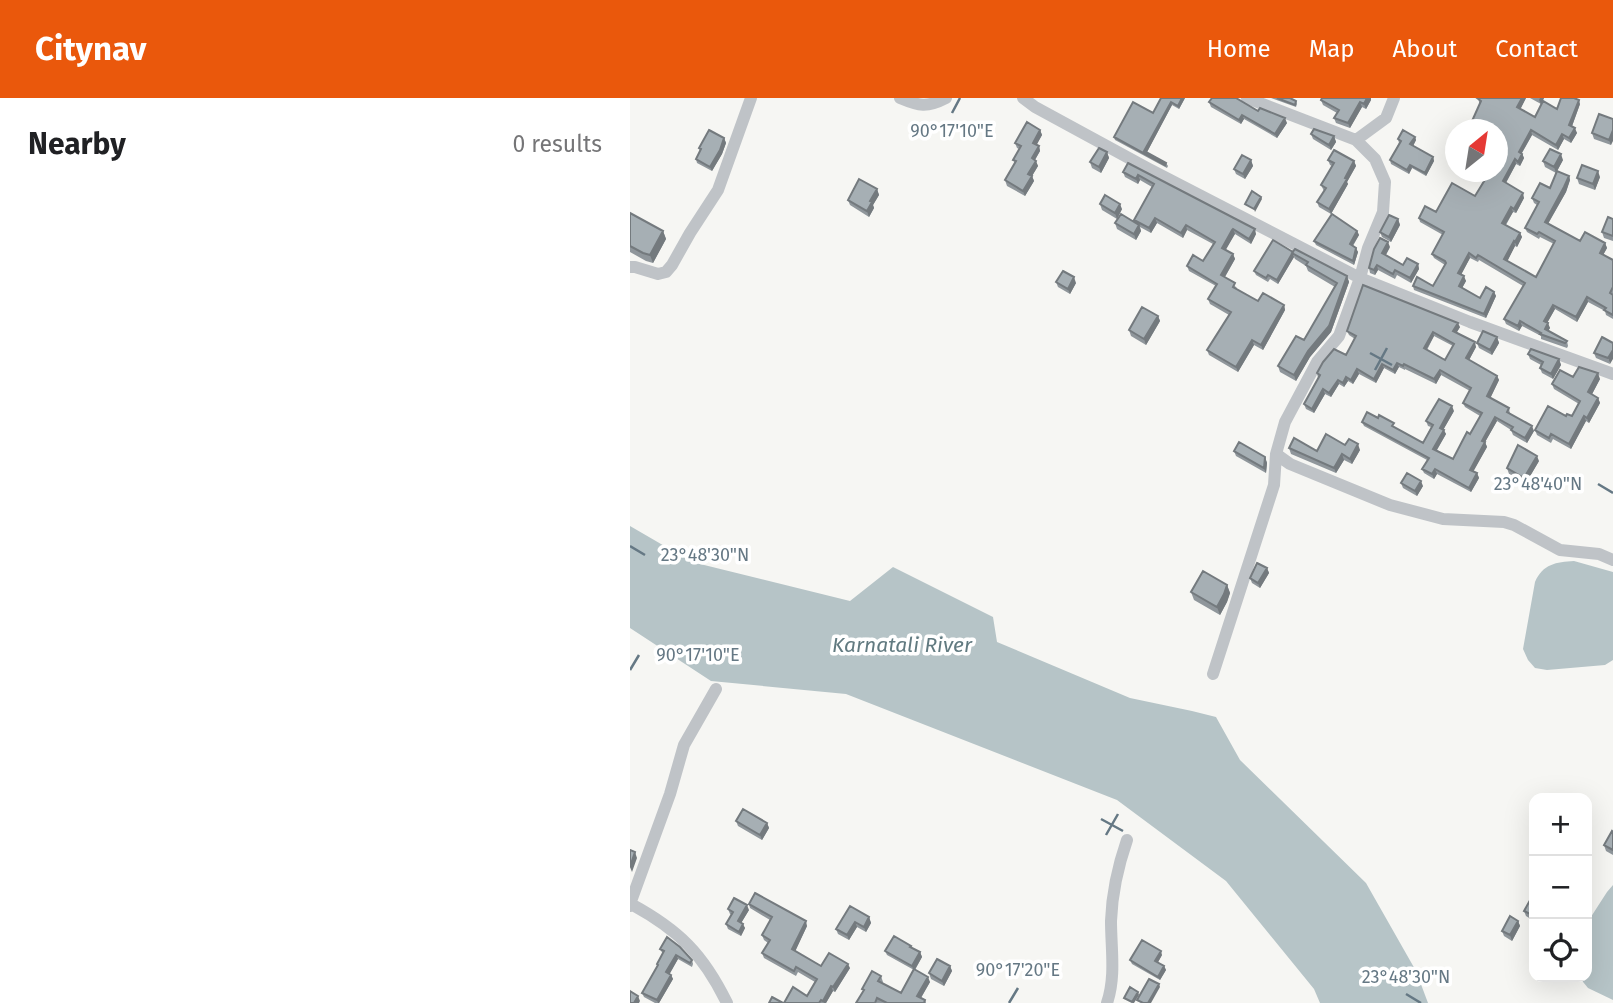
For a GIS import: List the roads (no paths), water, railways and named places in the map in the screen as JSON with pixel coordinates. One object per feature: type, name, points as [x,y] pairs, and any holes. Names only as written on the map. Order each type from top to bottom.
[{"type":"street","points":[[630,267],[658,274],[666,272],[672,265],[718,190],[751,98]]},
{"type":"street","points":[[901,98],[919,106],[947,98]]},
{"type":"street","points":[[1023,98],[1149,169],[1360,278],[1470,322],[1613,374]]},
{"type":"street","points":[[1213,674],[1274,485],[1276,454],[1285,422],[1317,362],[1339,336],[1383,212],[1385,182],[1375,159],[1356,140],[1247,98]]},
{"type":"street","points":[[1356,140],[1386,118],[1394,98]]},
{"type":"street","points":[[1276,454],[1290,464],[1390,505],[1443,519],[1504,522],[1560,550],[1599,554],[1613,560]]},
{"type":"street","points":[[716,690],[684,745],[670,794],[630,905],[646,912],[680,936],[700,956],[727,1003]]},
{"type":"street","points":[[1107,1003],[1112,978],[1111,919],[1118,868],[1127,840]]},
{"type":"water","name":"Karnatali River","points":[[630,526],[692,562],[850,601],[893,567],[993,617],[997,642],[1130,698],[1216,717],[1240,760],[1366,883],[1416,971],[1428,1003],[1320,1003],[1314,989],[1226,881],[1117,800],[846,694],[711,681],[630,628]]},
{"type":"water","points":[[1574,561],[1613,572],[1613,660],[1605,665],[1547,670],[1535,668],[1523,649],[1535,582],[1542,571],[1551,565]]},
{"type":"water","points":[[1613,885],[1613,1000],[1588,988],[1583,982],[1592,982],[1592,915]]}]
